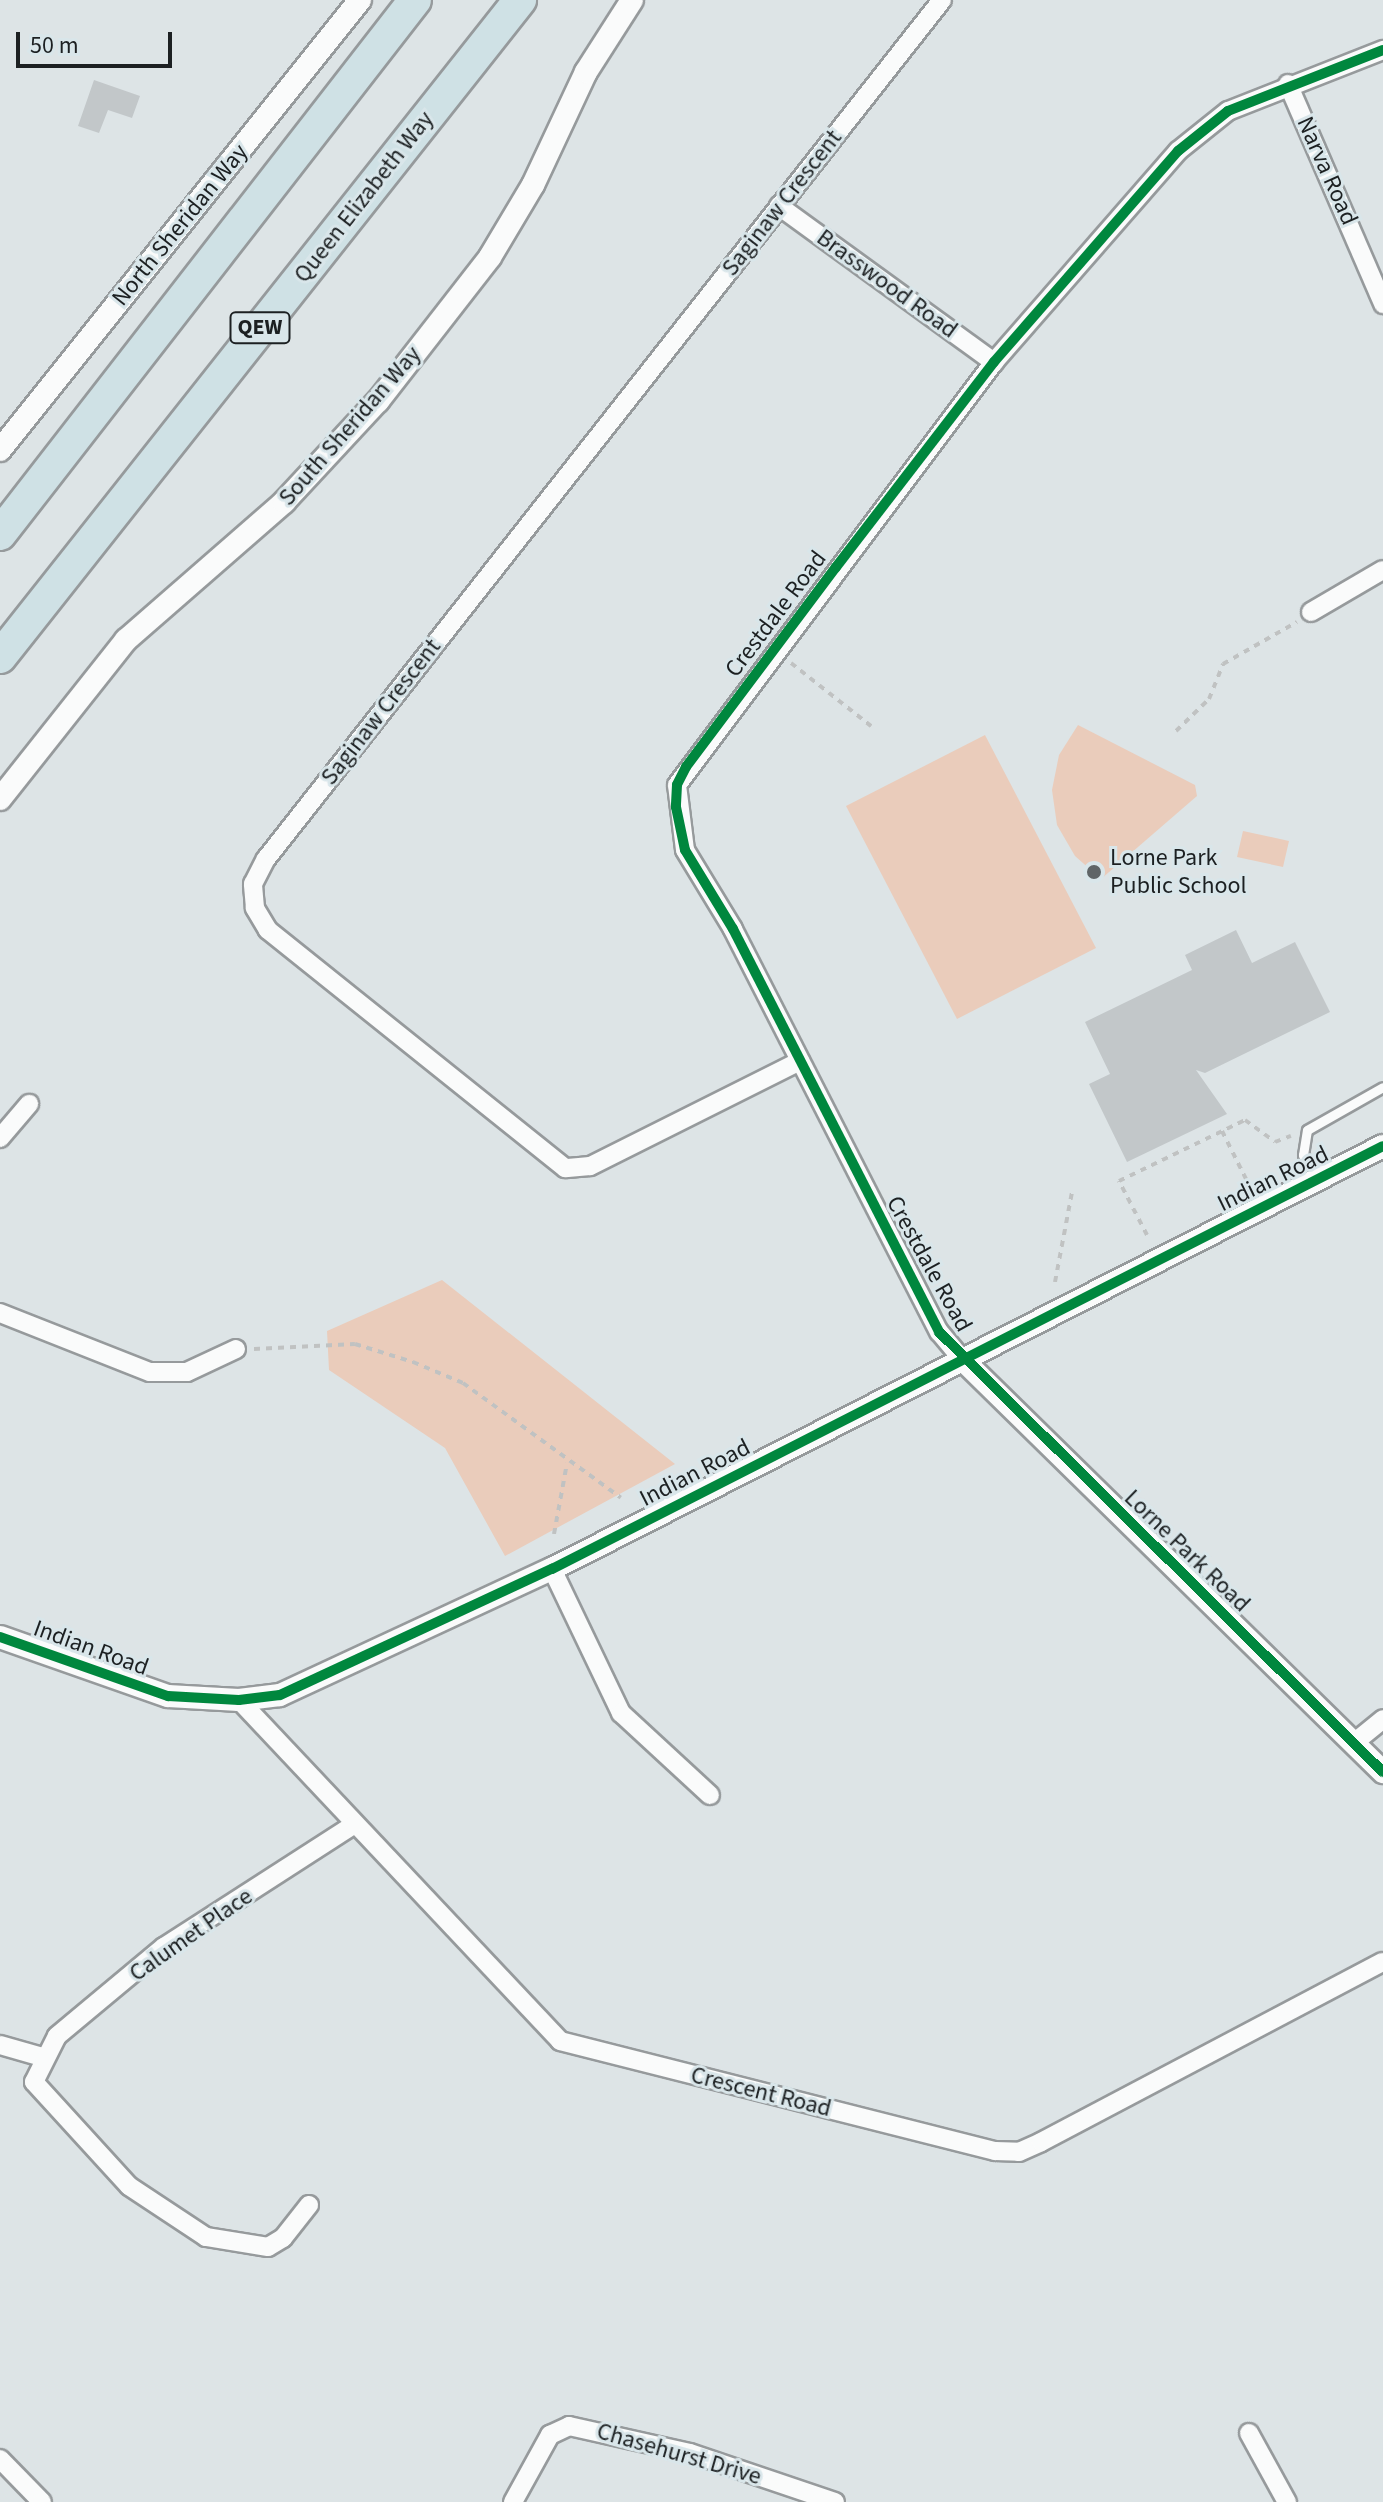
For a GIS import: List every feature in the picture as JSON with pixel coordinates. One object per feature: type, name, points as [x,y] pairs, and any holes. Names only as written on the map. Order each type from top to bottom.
[{"type":"highway","points":[[0,534],[415,0]]},
{"type":"highway","name":"Queen Elizabeth Way","points":[[0,657],[520,0]]},
{"type":"street","name":"North Sheridan Way","points":[[0,450],[360,0]]},
{"type":"street","name":"South Sheridan Way","points":[[0,799],[126,640],[284,502],[378,401],[490,257],[533,185],[586,72],[632,0]]},
{"type":"street","name":"Saginaw Crescent","points":[[800,1061],[590,1166],[565,1168],[268,930],[255,908],[253,884],[266,859],[942,0]]},
{"type":"street","name":"Crestdale Road","points":[[962,1359],[939,1332],[800,1061],[685,850],[676,807],[677,785],[686,767],[774,649],[994,362],[1178,151],[1228,111],[1288,84],[1383,50]]},
{"type":"street","name":"Narva Road","points":[[1288,84],[1383,304]]},
{"type":"street","name":"Brasswood Road","points":[[779,206],[994,362]]},
{"type":"street","points":[[1311,612],[1383,570]]},
{"type":"street","points":[[0,1138],[29,1104]]},
{"type":"street","name":"Indian Road","points":[[0,1637],[168,1696],[239,1700],[280,1695],[380,1653],[552,1569],[1383,1146]]},
{"type":"street","points":[[0,1313],[150,1372],[187,1372],[236,1349]]},
{"type":"street","name":"Lorne Park Road","points":[[962,1359],[1383,1772]]},
{"type":"street","points":[[552,1569],[621,1713],[710,1795]]},
{"type":"street","name":"Crescent Road","points":[[239,1700],[352,1826],[560,2041],[995,2151],[1019,2152],[1041,2142],[1383,1962]]},
{"type":"street","points":[[1355,1742],[1383,1719]]},
{"type":"street","name":"Calumet Place","points":[[42,2057],[57,2036],[164,1947],[352,1826]]},
{"type":"street","points":[[0,2045],[42,2057],[34,2082],[43,2095],[129,2186],[206,2237],[268,2247],[283,2238],[309,2205]]},
{"type":"street","name":"Chasehurst Drive","points":[[513,2502],[550,2435],[569,2426],[690,2453],[835,2502]]},
{"type":"street","points":[[1249,2433],[1287,2502]]},
{"type":"street","points":[[0,2459],[42,2502]]},
{"type":"lane","points":[[1319,1180],[1303,1155],[1307,1130],[1383,1087]]},
{"type":"path","points":[[1176,731],[1209,699],[1223,664],[1311,612]]},
{"type":"path","points":[[774,649],[871,726]]},
{"type":"path","points":[[1147,1235],[1119,1181],[1245,1120],[1275,1142],[1307,1130]]},
{"type":"path","points":[[1222,1131],[1248,1183]]},
{"type":"path","points":[[1055,1282],[1072,1192]]},
{"type":"path","points":[[236,1349],[355,1344],[413,1362],[463,1383],[567,1463],[621,1498]]},
{"type":"path","points":[[554,1534],[567,1463]]},
{"type":"shaded area","points":[[1078,725],[1195,785],[1197,796],[1101,879],[1075,856],[1057,825],[1052,790],[1059,755]]},
{"type":"shaded area","points":[[985,735],[1096,948],[957,1019],[846,806]]},
{"type":"shaded area","points":[[1243,831],[1289,841],[1283,867],[1237,857]]},
{"type":"shaded area","points":[[442,1280],[675,1464],[505,1556],[445,1448],[329,1370],[327,1331]]},
{"type":"building","points":[[94,80],[140,96],[132,118],[108,110],[99,133],[78,126]]},
{"type":"building","points":[[1236,930],[1252,963],[1295,942],[1330,1012],[1205,1073],[1196,1070],[1227,1114],[1127,1162],[1089,1084],[1110,1074],[1085,1022],[1192,970],[1185,955]]},
{"type":"cycle path","points":[[1383,50],[1228,111],[1178,151],[994,362],[836,567],[686,767],[677,785],[676,807],[685,850],[733,929],[939,1332],[1383,1772]]},
{"type":"cycle path","points":[[0,1637],[168,1696],[239,1700],[280,1695],[552,1569],[1383,1146]]},
{"type":"place","name":"Lorne Park Public School","points":[[1094,872]]}]
